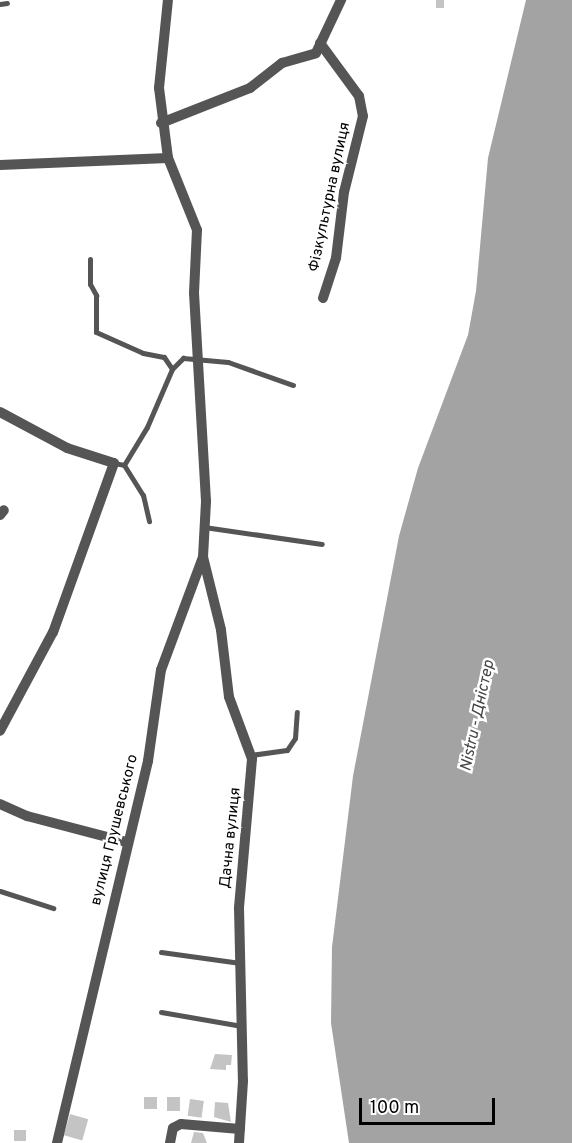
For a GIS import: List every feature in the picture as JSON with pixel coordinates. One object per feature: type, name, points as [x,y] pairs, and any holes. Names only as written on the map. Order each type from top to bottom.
[{"type":"street","name":"вулиця Грушевського","points":[[57,1143],[126,842],[155,727],[161,670],[203,557],[206,501],[195,360],[197,230],[168,158],[161,123],[159,88],[168,0]]},
{"type":"street","points":[[161,123],[250,88],[282,63],[316,53],[341,0]]},
{"type":"street","name":"Фізкультурна вулиця","points":[[320,43],[359,96],[363,116],[344,192],[336,258],[323,298]]},
{"type":"street","points":[[0,165],[168,158]]},
{"type":"street","points":[[0,412],[67,448],[119,464],[53,632],[0,730]]},
{"type":"street","name":"Дачна вулиця","points":[[203,557],[220,630],[229,696],[251,755],[249,822],[239,908],[242,1026],[239,1143]]},
{"type":"street","points":[[0,804],[27,816],[126,842]]},
{"type":"street","points":[[170,1143],[173,1128],[181,1124],[240,1129]]},
{"type":"lane","points":[[0,4],[7,3]]},
{"type":"lane","points":[[90,259],[90,284],[96,295],[96,332],[143,353],[164,357],[172,369]]},
{"type":"lane","points":[[149,521],[143,495],[119,464],[147,427],[172,369],[183,358],[228,362],[293,385]]},
{"type":"lane","points":[[203,527],[322,544]]},
{"type":"lane","points":[[251,755],[287,750],[295,738],[297,712]]},
{"type":"lane","points":[[0,902],[2,892],[53,908]]},
{"type":"lane","points":[[161,952],[240,963]]},
{"type":"lane","points":[[161,1012],[242,1026]]},
{"type":"water","name":"Nistru - Дністер","points":[[526,0],[572,0],[572,1143],[349,1143],[331,1023],[332,947],[353,776],[399,536],[418,468],[468,335],[476,291],[488,158]]},
{"type":"building","points":[[436,0],[444,0],[444,8],[436,8]]},
{"type":"building","points":[[215,1054],[232,1055],[231,1065],[226,1065],[226,1070],[210,1069]]},
{"type":"building","points":[[144,1097],[157,1097],[157,1109],[144,1109]]},
{"type":"building","points":[[167,1097],[180,1097],[180,1111],[167,1111]]},
{"type":"building","points":[[190,1099],[204,1101],[201,1118],[188,1116]]},
{"type":"building","points":[[215,1102],[228,1103],[231,1122],[214,1117]]},
{"type":"building","points":[[70,1114],[88,1119],[82,1140],[64,1135]]},
{"type":"building","points":[[14,1130],[26,1130],[26,1141],[14,1141]]},
{"type":"building","points":[[194,1132],[203,1133],[207,1143],[191,1143]]}]
